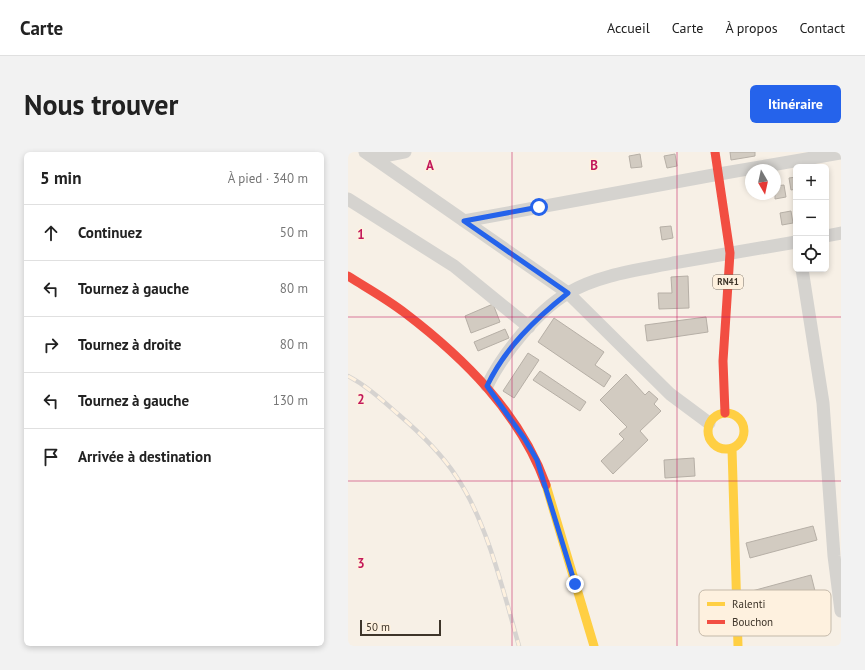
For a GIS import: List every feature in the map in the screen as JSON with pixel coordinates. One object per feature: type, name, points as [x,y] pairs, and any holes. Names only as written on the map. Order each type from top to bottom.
[{"type":"main road","name":"RN41","points":[[716,152],[730,253],[723,361],[725,413]]},
{"type":"main road","points":[[348,276],[404,312],[440,342],[487,386],[524,438],[537,460],[594,646]]},
{"type":"main road","points":[[725,413],[733,415],[740,420],[744,427],[744,435],[740,442],[732,449],[719,448],[709,439],[709,422],[718,415],[725,413]]},
{"type":"main road","points":[[732,449],[736,590]]},
{"type":"main road","points":[[738,636],[738,646]]},
{"type":"street","points":[[370,155],[405,152]]},
{"type":"street","points":[[464,221],[841,153]]},
{"type":"street","points":[[370,155],[417,190],[568,293],[670,394],[709,422]]},
{"type":"street","points":[[348,199],[454,266],[529,327]]},
{"type":"street","points":[[829,236],[841,234]]},
{"type":"street","points":[[487,386],[496,366],[529,327],[540,315],[568,293],[613,274],[793,242]]},
{"type":"street","points":[[802,272],[823,403],[834,556],[841,612]]},
{"type":"building","points":[[730,152],[755,152],[755,156],[731,160]]},
{"type":"building","points":[[640,154],[642,167],[631,168],[629,156]]},
{"type":"building","points":[[675,154],[677,166],[667,168],[664,156]]},
{"type":"building","points":[[793,177],[793,190],[791,190],[789,178]]},
{"type":"building","points":[[781,185],[784,185],[786,197],[781,198]]},
{"type":"building","points":[[791,211],[793,223],[782,225],[780,213]]},
{"type":"building","points":[[671,226],[673,238],[662,240],[660,227]]},
{"type":"building","points":[[688,276],[689,308],[659,309],[658,293],[672,293],[671,277]]},
{"type":"building","points":[[493,304],[500,322],[471,333],[465,316]]},
{"type":"building","points":[[706,317],[708,332],[647,341],[645,325]]},
{"type":"building","points":[[554,318],[604,352],[595,365],[611,376],[604,387],[538,342]]},
{"type":"building","points":[[505,329],[509,338],[478,351],[474,342]]},
{"type":"building","points":[[528,353],[539,360],[514,398],[503,391]]},
{"type":"building","points":[[540,371],[586,402],[580,411],[533,380]]},
{"type":"building","points":[[626,374],[645,395],[649,391],[658,399],[654,404],[661,411],[640,431],[648,440],[613,474],[601,461],[624,439],[619,434],[627,427],[600,400]]},
{"type":"building","points":[[694,458],[695,476],[665,478],[664,460]]},
{"type":"building","points":[[813,526],[817,540],[750,558],[746,543]]},
{"type":"building","points":[[811,575],[815,590],[756,590]]},
{"type":"railway","points":[[348,376],[362,384],[414,428],[437,451],[456,476],[467,494],[486,536],[501,581],[519,646]]},
{"type":"traffic: slow","points":[[730,413],[739,418],[743,424],[744,431],[743,438],[739,444],[730,449],[722,449],[713,444],[709,438],[708,427],[713,418],[719,414],[730,413]]},
{"type":"traffic: slow","points":[[732,449],[736,590]]},
{"type":"traffic: slow","points":[[546,485],[594,646]]},
{"type":"traffic: slow","points":[[738,636],[738,646]]},
{"type":"traffic: jam","points":[[715,152],[730,253],[723,361],[725,413]]},
{"type":"traffic: jam","points":[[348,276],[405,313],[427,330],[469,368],[506,411],[535,459],[546,485]]},
{"type":"route","points":[[539,207],[464,221],[517,256],[568,293],[540,315],[529,327],[496,366],[487,386],[524,438],[537,460],[550,496],[575,584]]}]
